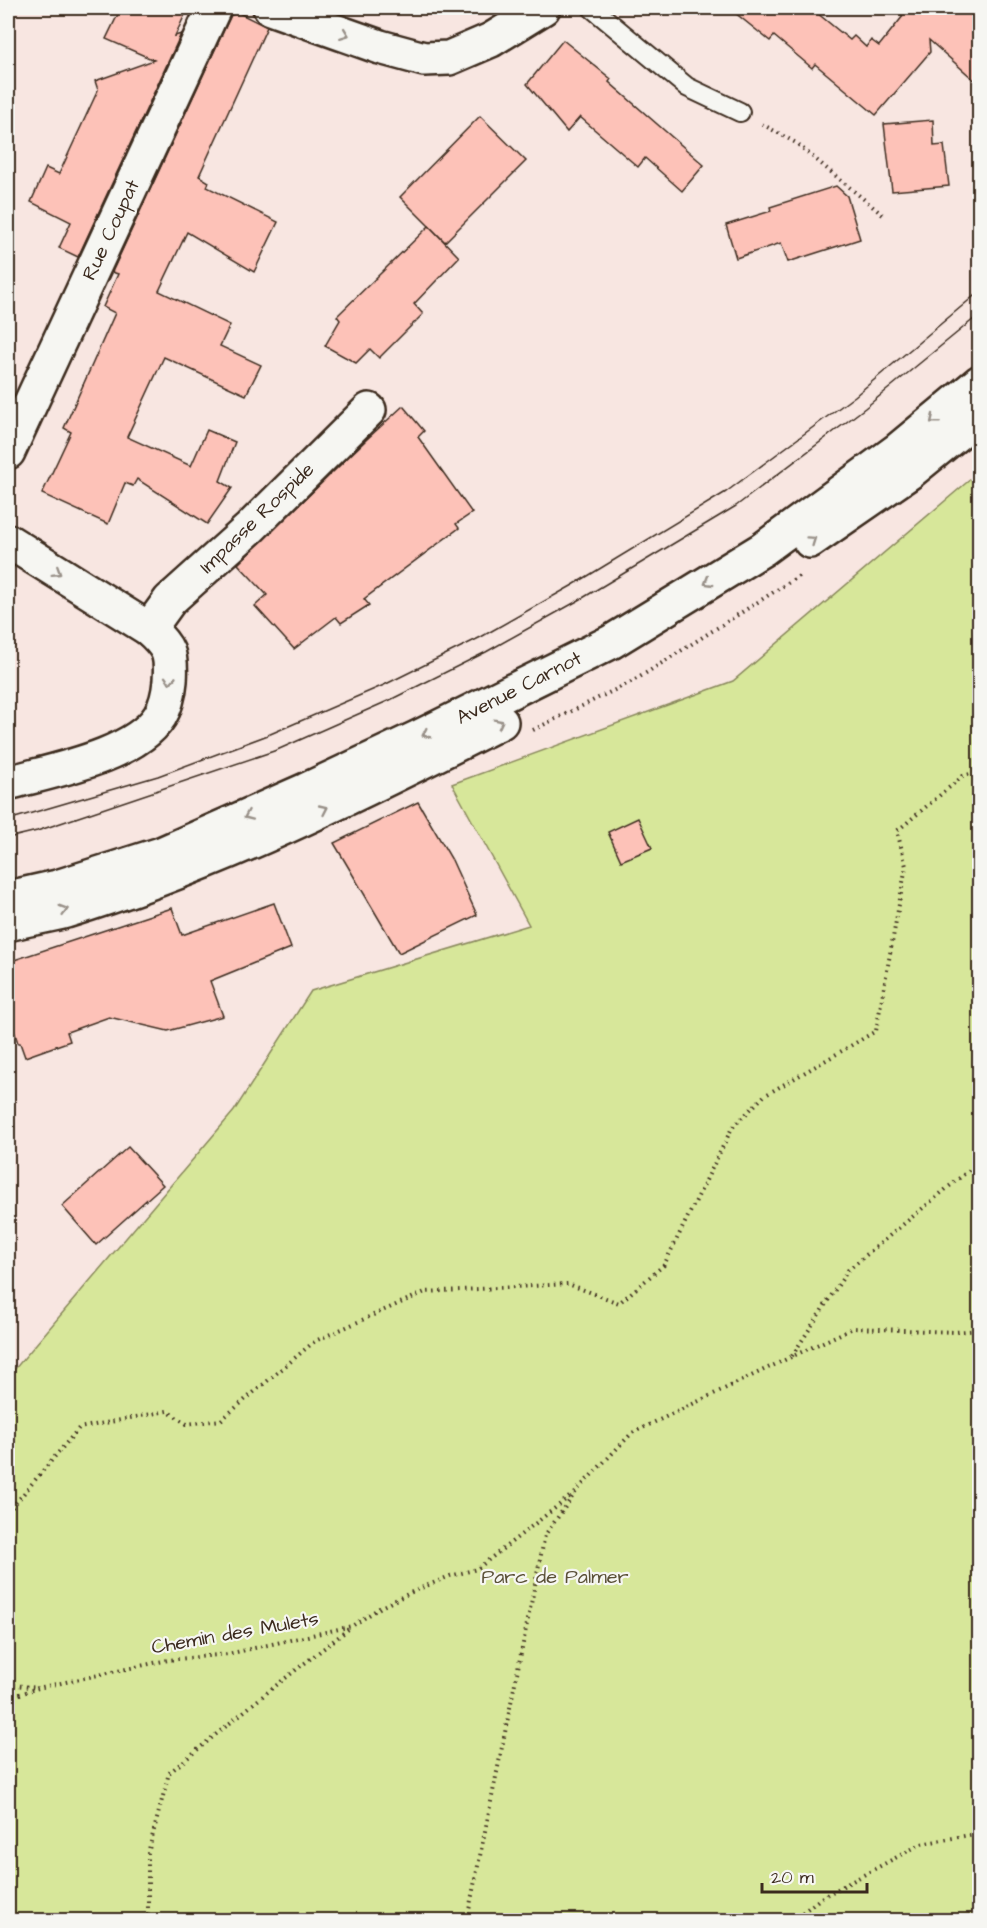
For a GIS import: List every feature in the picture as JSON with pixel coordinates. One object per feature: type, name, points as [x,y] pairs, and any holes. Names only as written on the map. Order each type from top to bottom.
[{"type":"main road","name":"Rue Coupat","points":[[8,452],[214,8]]},
{"type":"main road","points":[[270,8],[380,48],[424,59],[449,58],[491,40],[543,8]]},
{"type":"main road","name":"Avenue Carnot","points":[[8,898],[57,887],[161,854],[407,743],[611,642],[763,549],[899,448],[980,382]]},
{"type":"main road","name":"Impasse Rospide","points":[[149,629],[170,600],[249,528],[369,410]]},
{"type":"main road","name":"Avenue Carnot","points":[[8,924],[63,911],[161,879],[318,812],[431,758],[625,659],[790,555],[910,472],[980,415]]},
{"type":"main road","points":[[8,541],[149,629],[164,643],[171,662],[169,691],[160,716],[142,736],[109,754],[8,783]]},
{"type":"lane","points":[[592,8],[687,87],[740,112]]},
{"type":"path","points":[[740,112],[796,142],[884,216]]},
{"type":"path","points":[[8,1512],[79,1428],[167,1411],[187,1424],[221,1420],[315,1341],[425,1292],[568,1284],[619,1303],[664,1266],[732,1128],[764,1096],[876,1031],[906,866],[897,831],[963,776],[980,771]]},
{"type":"path","points":[[791,1357],[848,1270],[980,1161]]},
{"type":"path","points":[[467,1920],[545,1535],[578,1490],[632,1433],[853,1328],[955,1332],[980,1330]]},
{"type":"path","name":"Chemin des Mulets","points":[[8,1698],[38,1688],[168,1660],[228,1654],[352,1626],[381,1607],[414,1591],[450,1576],[477,1569],[578,1490]]},
{"type":"path","points":[[148,1920],[148,1853],[169,1773],[352,1626]]},
{"type":"path","name":"Chemin des Mulets","points":[[8,1684],[38,1688]]},
{"type":"path","points":[[793,1920],[821,1898],[921,1844],[980,1833]]},
{"type":"green space","name":"Parc de Palmer","points":[[979,472],[979,1920],[8,1920],[8,1377],[234,1111],[311,991],[529,925],[452,784],[733,681]]},
{"type":"building","points":[[121,8],[188,8],[175,36],[181,34],[78,257],[59,248],[71,222],[31,202],[46,168],[59,174],[98,90],[95,81],[154,60],[106,39]]},
{"type":"building","points":[[729,8],[811,8],[850,40],[854,36],[866,47],[871,40],[879,46],[903,16],[893,8],[963,8],[980,22],[980,85],[929,40],[930,52],[876,115],[815,64],[812,68],[774,36],[770,41]]},
{"type":"building","points":[[239,13],[267,27],[199,176],[209,182],[207,187],[278,222],[254,272],[187,232],[159,291],[230,325],[220,346],[261,365],[246,395],[164,357],[127,437],[191,466],[207,430],[235,442],[220,481],[232,488],[207,524],[137,479],[133,486],[125,483],[108,524],[42,494],[71,432],[64,428],[115,313],[103,307],[118,274],[112,272],[231,15]]},
{"type":"building","points":[[563,40],[611,79],[609,82],[704,165],[682,191],[645,158],[638,167],[580,117],[567,132],[527,84]]},
{"type":"building","points":[[480,116],[526,161],[445,242],[400,197]]},
{"type":"building","points":[[933,120],[934,146],[944,145],[949,186],[892,191],[884,124]]},
{"type":"building","points":[[836,186],[847,196],[860,239],[788,262],[781,243],[736,258],[726,225],[771,211],[770,207]]},
{"type":"building","points":[[429,226],[459,257],[414,304],[423,314],[379,358],[370,349],[356,363],[325,346],[340,320],[337,316]]},
{"type":"building","points":[[403,406],[424,431],[418,437],[472,513],[456,524],[459,528],[364,599],[369,605],[341,623],[336,617],[294,649],[255,606],[267,595],[238,564]]},
{"type":"building","points":[[418,802],[452,860],[477,915],[399,953],[334,843]]},
{"type":"building","points":[[638,818],[652,848],[621,861],[608,832]]},
{"type":"building","points":[[274,903],[291,948],[210,981],[223,1016],[168,1031],[109,1017],[67,1032],[70,1041],[25,1057],[8,1012],[8,962],[172,908],[182,935]]},
{"type":"building","points":[[128,1147],[163,1185],[96,1245],[62,1206]]},
{"type":"tram line","points":[[8,820],[158,776],[268,735],[384,685],[481,637],[573,585],[726,492],[855,396],[980,291]]},
{"type":"tram line","points":[[8,838],[37,831],[277,750],[390,700],[486,652],[581,599],[736,506],[865,408],[980,314]]}]
